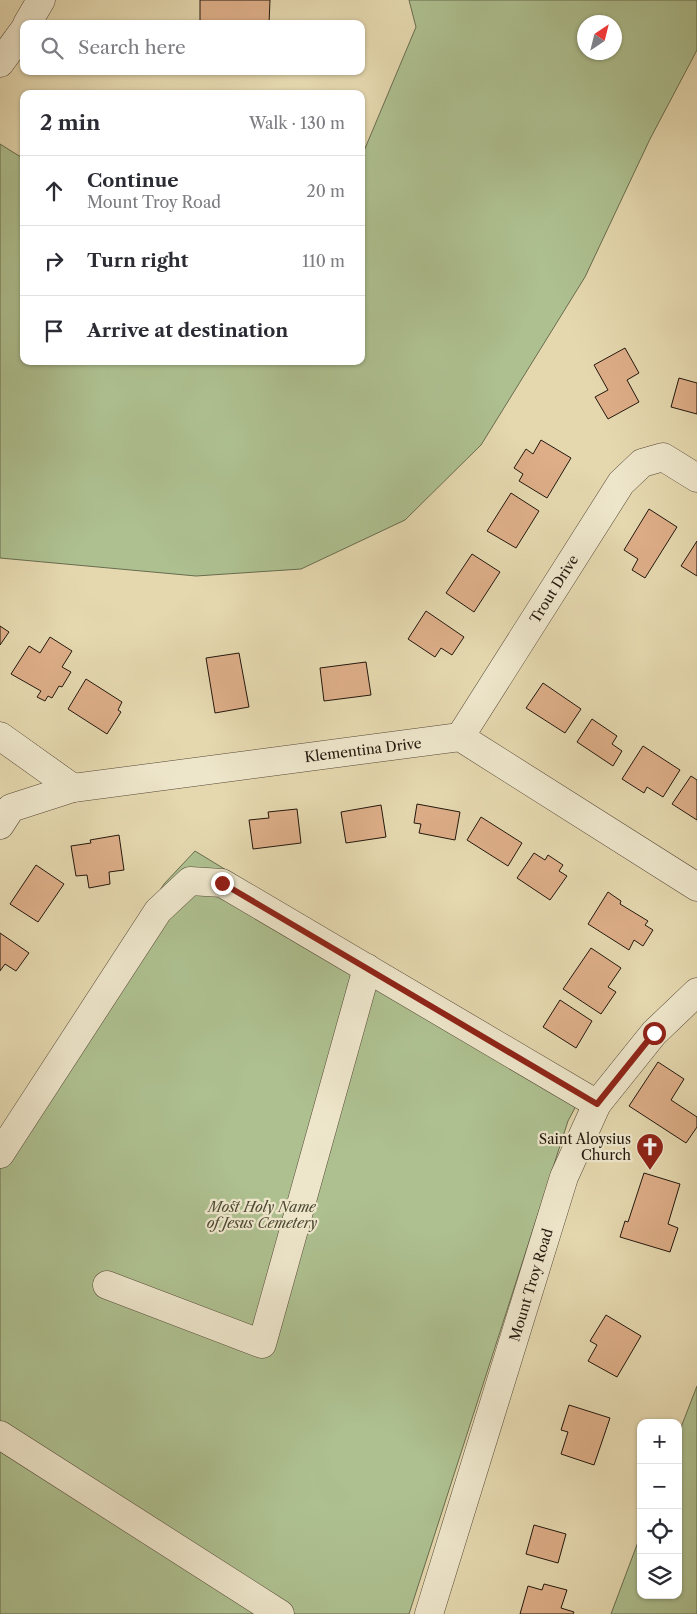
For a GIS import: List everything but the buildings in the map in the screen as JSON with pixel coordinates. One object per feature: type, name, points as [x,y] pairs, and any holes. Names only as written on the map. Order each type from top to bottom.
[{"type":"street","points":[[29,20],[41,0]]},
{"type":"street","points":[[0,63],[20,36]]},
{"type":"street","name":"Trout Drive","points":[[460,737],[621,483],[642,463],[663,457],[697,478]]},
{"type":"street","points":[[0,736],[73,788]]},
{"type":"street","points":[[460,737],[697,887]]},
{"type":"street","name":"Klementina Drive","points":[[0,825],[11,808],[73,788],[460,737]]},
{"type":"street","points":[[0,1154],[158,911],[190,881],[222,883],[597,1104]]},
{"type":"street","points":[[107,1285],[262,1344],[367,968]]},
{"type":"street","name":"Mount Troy Road","points":[[429,1614],[564,1177],[597,1104],[654,1033],[697,992]]},
{"type":"street","points":[[0,1435],[280,1614]]},
{"type":"green space","points":[[409,0],[697,0],[697,50],[650,139],[585,277],[481,445],[405,520],[301,569],[196,576],[0,558],[0,144],[20,156],[20,365],[365,365],[365,148],[416,27]]},
{"type":"green space","name":"Most Holy Name of Jesus Cemetery","points":[[195,851],[585,1089],[568,1121],[409,1614],[0,1614],[0,1136],[164,884]]},
{"type":"green space","points":[[697,1386],[697,1614],[611,1614],[637,1545],[637,1599],[682,1599],[682,1425]]},
{"type":"place","name":"Saint Aloysius Church","points":[[650,1171]]},
{"type":"route","points":[[222,883],[597,1104],[654,1033]]}]
